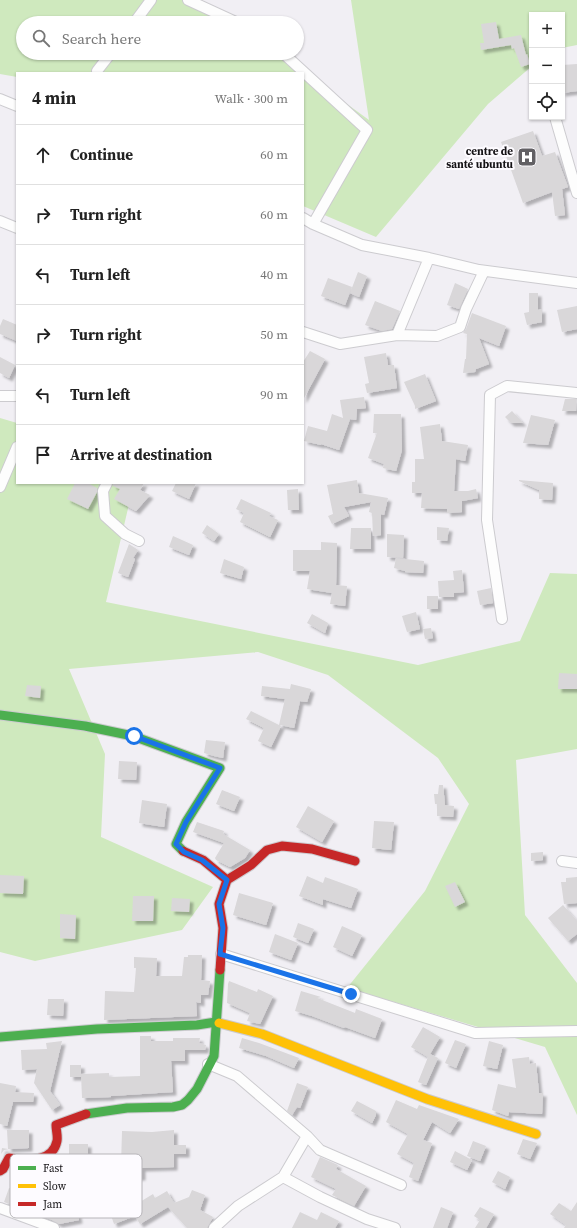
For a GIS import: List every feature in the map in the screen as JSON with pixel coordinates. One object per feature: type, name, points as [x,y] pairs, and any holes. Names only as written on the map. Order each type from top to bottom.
[{"type":"street","points":[[139,16],[151,0]]},
{"type":"street","points":[[188,0],[223,16]]},
{"type":"street","points":[[97,71],[106,60]]},
{"type":"street","points":[[291,60],[304,72]]},
{"type":"street","points":[[304,72],[367,130],[313,224]]},
{"type":"street","points":[[0,99],[16,106]]},
{"type":"street","points":[[556,120],[577,193]]},
{"type":"street","points":[[304,219],[362,245],[429,258],[484,271],[577,283]]},
{"type":"street","points":[[0,220],[16,228]]},
{"type":"street","points":[[397,335],[429,258]]},
{"type":"street","points":[[304,332],[340,344],[397,335],[436,336],[460,328],[466,309],[484,271]]},
{"type":"street","points":[[502,619],[487,520],[490,395],[507,386],[577,393]]},
{"type":"street","points":[[0,396],[16,396]]},
{"type":"street","points":[[0,487],[16,449]]},
{"type":"street","points":[[106,484],[103,491],[105,516],[125,534],[139,541]]},
{"type":"street","points":[[0,715],[86,726],[134,736],[220,768],[186,822],[176,844],[184,852],[202,860],[227,880]]},
{"type":"street","points":[[50,1154],[57,1140],[56,1125],[68,1119],[101,1110],[182,1106],[195,1093],[208,1064],[214,1056],[223,928],[219,904],[227,880],[251,865],[267,850],[282,846],[312,849],[355,861]]},
{"type":"street","points":[[562,861],[577,863]]},
{"type":"street","points":[[220,954],[475,1033],[577,1031]]},
{"type":"street","points":[[0,1038],[97,1029],[197,1025],[216,1022],[262,1034],[427,1099],[536,1134]]},
{"type":"street","points":[[208,1064],[237,1076],[307,1136],[320,1150],[401,1185]]},
{"type":"street","points":[[214,1228],[238,1206],[283,1177],[307,1136]]},
{"type":"street","points":[[0,1171],[10,1158]]},
{"type":"street","points":[[283,1177],[320,1197],[367,1219],[395,1228]]},
{"type":"street","points":[[0,1208],[10,1212]]},
{"type":"street","points":[[27,1218],[54,1228]]},
{"type":"green space","points":[[0,0],[183,0],[213,16],[16,16],[16,60],[287,60],[303,72],[16,72],[16,77],[0,74]]},
{"type":"green space","points":[[351,0],[577,0],[577,45],[565,47],[565,12],[529,12],[529,69],[488,104],[376,237],[304,206],[304,73],[369,120]]},
{"type":"green space","points":[[0,418],[16,423],[16,484],[134,484],[106,602],[418,665],[520,641],[550,573],[577,574],[577,749],[516,760],[525,915],[577,983],[577,1115],[545,1047],[347,988],[425,891],[469,804],[438,758],[328,675],[258,652],[69,669],[105,754],[101,837],[213,887],[182,930],[35,961],[0,952]]},
{"type":"building","points":[[496,22],[499,39],[521,35],[529,64],[521,67],[514,48],[512,49],[511,45],[481,50],[480,43],[484,43],[481,24]]},
{"type":"building","points":[[577,64],[577,91],[565,93],[565,65]]},
{"type":"building","points":[[533,131],[542,156],[555,152],[568,187],[562,189],[565,215],[555,216],[552,192],[523,203],[501,142]]},
{"type":"building","points":[[358,272],[367,276],[359,297],[350,293]]},
{"type":"building","points":[[328,278],[352,287],[345,305],[321,296]]},
{"type":"building","points":[[455,283],[468,289],[459,309],[447,305]]},
{"type":"building","points":[[529,293],[538,293],[538,310],[542,309],[542,322],[527,325],[524,313],[529,312]]},
{"type":"building","points":[[375,301],[400,311],[392,329],[382,331],[365,325]]},
{"type":"building","points":[[577,306],[577,329],[562,332],[557,310]]},
{"type":"building","points":[[472,313],[506,326],[499,346],[479,338],[489,364],[476,369],[475,372],[463,373],[466,359],[467,334],[463,333]]},
{"type":"building","points":[[3,319],[16,325],[16,341],[0,334],[0,326]]},
{"type":"building","points":[[310,351],[325,359],[304,398],[304,360]]},
{"type":"building","points":[[386,353],[388,365],[394,365],[397,388],[367,393],[365,384],[369,383],[364,357]]},
{"type":"building","points":[[0,357],[15,365],[9,378],[0,373]]},
{"type":"building","points":[[425,374],[436,401],[415,409],[404,382]]},
{"type":"building","points":[[364,397],[366,408],[357,409],[356,420],[350,419],[339,450],[321,444],[304,441],[308,426],[327,431],[332,414],[343,418],[340,400]]},
{"type":"building","points":[[565,399],[577,399],[576,411],[562,411]]},
{"type":"building","points":[[512,411],[523,423],[511,423],[505,417]]},
{"type":"building","points":[[374,414],[401,414],[402,450],[396,471],[383,468],[384,464],[368,458],[377,433],[373,433]]},
{"type":"building","points":[[531,415],[555,420],[548,445],[523,443]]},
{"type":"building","points":[[440,424],[442,441],[468,445],[465,461],[456,459],[454,491],[468,491],[476,489],[478,498],[462,501],[462,512],[447,513],[447,509],[421,508],[422,493],[412,493],[412,482],[415,482],[415,459],[424,459],[420,427]]},
{"type":"building","points":[[357,480],[359,493],[388,498],[384,515],[381,514],[381,535],[373,536],[372,513],[369,512],[371,502],[344,507],[349,516],[332,524],[328,516],[333,514],[327,485]]},
{"type":"building","points":[[519,480],[553,483],[552,500],[539,499],[539,490]]},
{"type":"building","points":[[74,484],[90,484],[97,488],[97,492],[88,509],[67,499]]},
{"type":"building","points":[[113,484],[143,484],[140,490],[150,495],[136,511],[114,499],[120,489],[113,486]]},
{"type":"building","points":[[176,484],[196,484],[189,499],[172,491]]},
{"type":"building","points":[[298,489],[299,510],[288,510],[287,490]]},
{"type":"building","points":[[241,499],[271,513],[269,516],[278,520],[270,537],[240,522],[244,513],[236,509]]},
{"type":"building","points":[[207,525],[219,534],[214,541],[202,533]]},
{"type":"building","points":[[437,527],[449,528],[447,541],[437,540]]},
{"type":"building","points":[[351,528],[371,528],[371,549],[350,549]]},
{"type":"building","points":[[387,534],[404,535],[403,558],[387,557]]},
{"type":"building","points":[[173,536],[193,545],[189,555],[169,547]]},
{"type":"building","points":[[321,542],[337,543],[336,585],[347,586],[345,606],[330,604],[332,593],[307,589],[310,571],[293,571],[293,550],[321,550]]},
{"type":"building","points":[[129,544],[138,550],[133,558],[135,559],[128,577],[118,573]]},
{"type":"building","points":[[396,558],[424,561],[423,573],[405,572],[394,568]]},
{"type":"building","points":[[224,559],[244,567],[241,579],[220,573]]},
{"type":"building","points":[[462,570],[464,592],[454,593],[454,597],[439,597],[438,581],[454,580],[453,571]]},
{"type":"building","points":[[491,588],[493,603],[480,605],[477,591]]},
{"type":"building","points":[[427,596],[438,596],[438,609],[427,609]]},
{"type":"building","points":[[416,612],[420,629],[407,632],[402,616]]},
{"type":"building","points":[[312,614],[328,623],[325,633],[307,623]]},
{"type":"building","points":[[431,628],[433,638],[425,639],[423,629]]},
{"type":"building","points":[[559,673],[577,674],[577,689],[558,689]]},
{"type":"building","points":[[291,684],[311,689],[307,702],[300,701],[294,728],[280,725],[281,726],[271,747],[258,741],[264,728],[246,719],[251,711],[279,725],[285,699],[261,696],[262,686],[290,689]]},
{"type":"building","points":[[27,685],[41,686],[40,698],[25,696]]},
{"type":"building","points":[[206,740],[225,742],[223,758],[204,753]]},
{"type":"building","points":[[119,761],[137,762],[136,780],[118,779]]},
{"type":"building","points":[[439,785],[443,785],[445,805],[454,806],[453,817],[437,816],[437,804],[435,804],[434,794],[438,794]]},
{"type":"building","points":[[222,790],[240,797],[234,811],[216,804]]},
{"type":"building","points":[[142,800],[167,804],[164,827],[139,823]]},
{"type":"building","points":[[308,806],[334,821],[322,842],[296,827]]},
{"type":"building","points":[[374,821],[394,822],[391,850],[372,848]]},
{"type":"building","points":[[197,822],[224,831],[223,834],[250,850],[245,858],[230,867],[216,860],[215,858],[224,843],[193,832]]},
{"type":"building","points":[[543,852],[543,860],[531,861],[531,853]]},
{"type":"building","points":[[0,875],[24,876],[23,894],[0,893]]},
{"type":"building","points":[[307,876],[323,883],[325,877],[358,889],[351,908],[323,899],[323,905],[299,896]]},
{"type":"building","points":[[577,877],[577,903],[564,904],[561,882],[566,882],[566,878]]},
{"type":"building","points":[[455,882],[465,902],[455,907],[445,886]]},
{"type":"building","points":[[239,893],[273,903],[266,925],[233,915]]},
{"type":"building","points":[[133,896],[154,896],[153,921],[132,921]]},
{"type":"building","points":[[172,898],[190,899],[189,912],[171,911]]},
{"type":"building","points":[[563,905],[577,921],[577,934],[568,941],[548,918]]},
{"type":"building","points":[[60,914],[76,915],[75,939],[60,938]]},
{"type":"building","points":[[298,923],[314,929],[308,943],[293,937]]},
{"type":"building","points":[[342,926],[362,935],[352,956],[333,947]]},
{"type":"building","points":[[275,934],[298,943],[291,960],[269,952]]},
{"type":"building","points":[[188,955],[202,955],[201,980],[210,981],[208,995],[201,995],[201,1003],[196,1002],[197,1016],[104,1020],[105,991],[134,992],[136,968],[134,968],[134,957],[157,958],[156,976],[182,976],[184,957],[188,957]]},
{"type":"building","points":[[229,981],[257,992],[258,989],[273,996],[260,1024],[247,1021],[250,1013],[227,1003]]},
{"type":"building","points":[[301,991],[321,997],[317,998],[355,1013],[356,1009],[382,1019],[375,1038],[295,1011]]},
{"type":"building","points":[[48,999],[64,999],[63,1016],[47,1015]]},
{"type":"building","points":[[423,1027],[440,1037],[430,1054],[438,1058],[426,1085],[418,1082],[428,1057],[411,1047]]},
{"type":"building","points":[[140,1036],[151,1036],[151,1041],[173,1041],[173,1038],[200,1038],[199,1043],[206,1045],[205,1050],[185,1050],[185,1061],[171,1061],[173,1092],[82,1098],[81,1074],[109,1073],[109,1077],[140,1076]]},
{"type":"building","points":[[242,1038],[299,1058],[294,1068],[266,1056],[239,1048]]},
{"type":"building","points":[[455,1040],[466,1044],[456,1068],[445,1063]]},
{"type":"building","points":[[62,1041],[50,1091],[60,1105],[52,1110],[34,1083],[37,1069],[22,1070],[21,1050],[47,1049],[46,1043]]},
{"type":"building","points":[[489,1041],[503,1045],[497,1069],[483,1066]]},
{"type":"building","points":[[529,1057],[530,1064],[536,1063],[539,1093],[543,1093],[542,1114],[509,1112],[508,1116],[492,1110],[498,1084],[516,1088],[512,1059]]},
{"type":"building","points":[[70,1065],[81,1065],[81,1077],[70,1077]]},
{"type":"building","points":[[0,1083],[16,1086],[15,1092],[34,1093],[33,1102],[13,1102],[7,1126],[0,1124]]},
{"type":"building","points":[[297,1083],[308,1087],[300,1108],[297,1107],[292,1115],[287,1111]]},
{"type":"building","points":[[396,1100],[417,1109],[419,1105],[459,1119],[450,1133],[432,1122],[423,1140],[432,1143],[418,1181],[409,1177],[414,1163],[397,1154],[408,1134],[386,1122]]},
{"type":"building","points":[[357,1101],[376,1111],[376,1115],[372,1123],[351,1111]]},
{"type":"building","points":[[7,1130],[29,1130],[29,1148],[4,1150],[1,1154],[2,1148],[8,1149]]},
{"type":"building","points":[[174,1130],[174,1145],[186,1145],[186,1154],[174,1154],[174,1167],[142,1168],[142,1154],[121,1154],[122,1131],[152,1132]]},
{"type":"building","points":[[523,1139],[537,1143],[530,1159],[517,1154]]},
{"type":"building","points":[[473,1141],[486,1146],[480,1161],[467,1156]]},
{"type":"building","points":[[69,1144],[88,1144],[88,1154],[69,1154]]},
{"type":"building","points":[[455,1151],[472,1160],[467,1170],[450,1162]]},
{"type":"building","points":[[320,1157],[338,1165],[336,1169],[366,1186],[354,1206],[332,1195],[336,1189],[311,1177]]},
{"type":"building","points":[[498,1171],[510,1177],[505,1189],[492,1182]]},
{"type":"building","points":[[10,1188],[10,1204],[4,1202]]},
{"type":"building","points":[[192,1190],[205,1195],[200,1210],[213,1217],[207,1228],[187,1228],[168,1207],[140,1224],[136,1218],[142,1218],[142,1201],[153,1194],[155,1198],[167,1191],[174,1203],[189,1197]]},
{"type":"building","points":[[577,1202],[577,1228],[564,1228],[566,1225],[550,1214],[559,1203],[571,1211]]},
{"type":"building","points":[[441,1207],[453,1212],[447,1228],[433,1228]]},
{"type":"building","points":[[480,1207],[494,1214],[486,1228],[475,1228],[480,1220],[474,1216]]},
{"type":"building","points":[[300,1212],[317,1220],[321,1212],[339,1221],[335,1228],[292,1228]]},
{"type":"building","points":[[47,1218],[79,1218],[79,1220],[59,1224]]},
{"type":"building","points":[[112,1218],[130,1218],[114,1224]]},
{"type":"traffic: fast","points":[[0,715],[85,726],[133,736],[220,768],[186,822],[176,844],[183,851]]},
{"type":"traffic: fast","points":[[86,1114],[127,1108],[173,1107],[182,1105],[188,1100],[197,1089],[214,1056],[220,970]]},
{"type":"traffic: fast","points":[[0,1037],[97,1029],[219,1023]]},
{"type":"traffic: slow","points":[[219,1023],[262,1034],[427,1099],[536,1134]]},
{"type":"traffic: jam","points":[[220,970],[223,928],[219,904],[227,880],[251,865],[267,850],[282,846],[312,849],[355,861]]},
{"type":"traffic: jam","points":[[183,851],[203,860],[227,880]]},
{"type":"traffic: jam","points":[[50,1154],[57,1141],[56,1125],[86,1114]]},
{"type":"traffic: jam","points":[[0,1171],[10,1158]]},
{"type":"place","name":"centre de santé ubuntu","points":[[527,157]]},
{"type":"route","points":[[134,736],[220,768],[186,822],[176,844],[184,852],[202,860],[227,880],[219,904],[223,928],[220,954],[351,994]]}]
